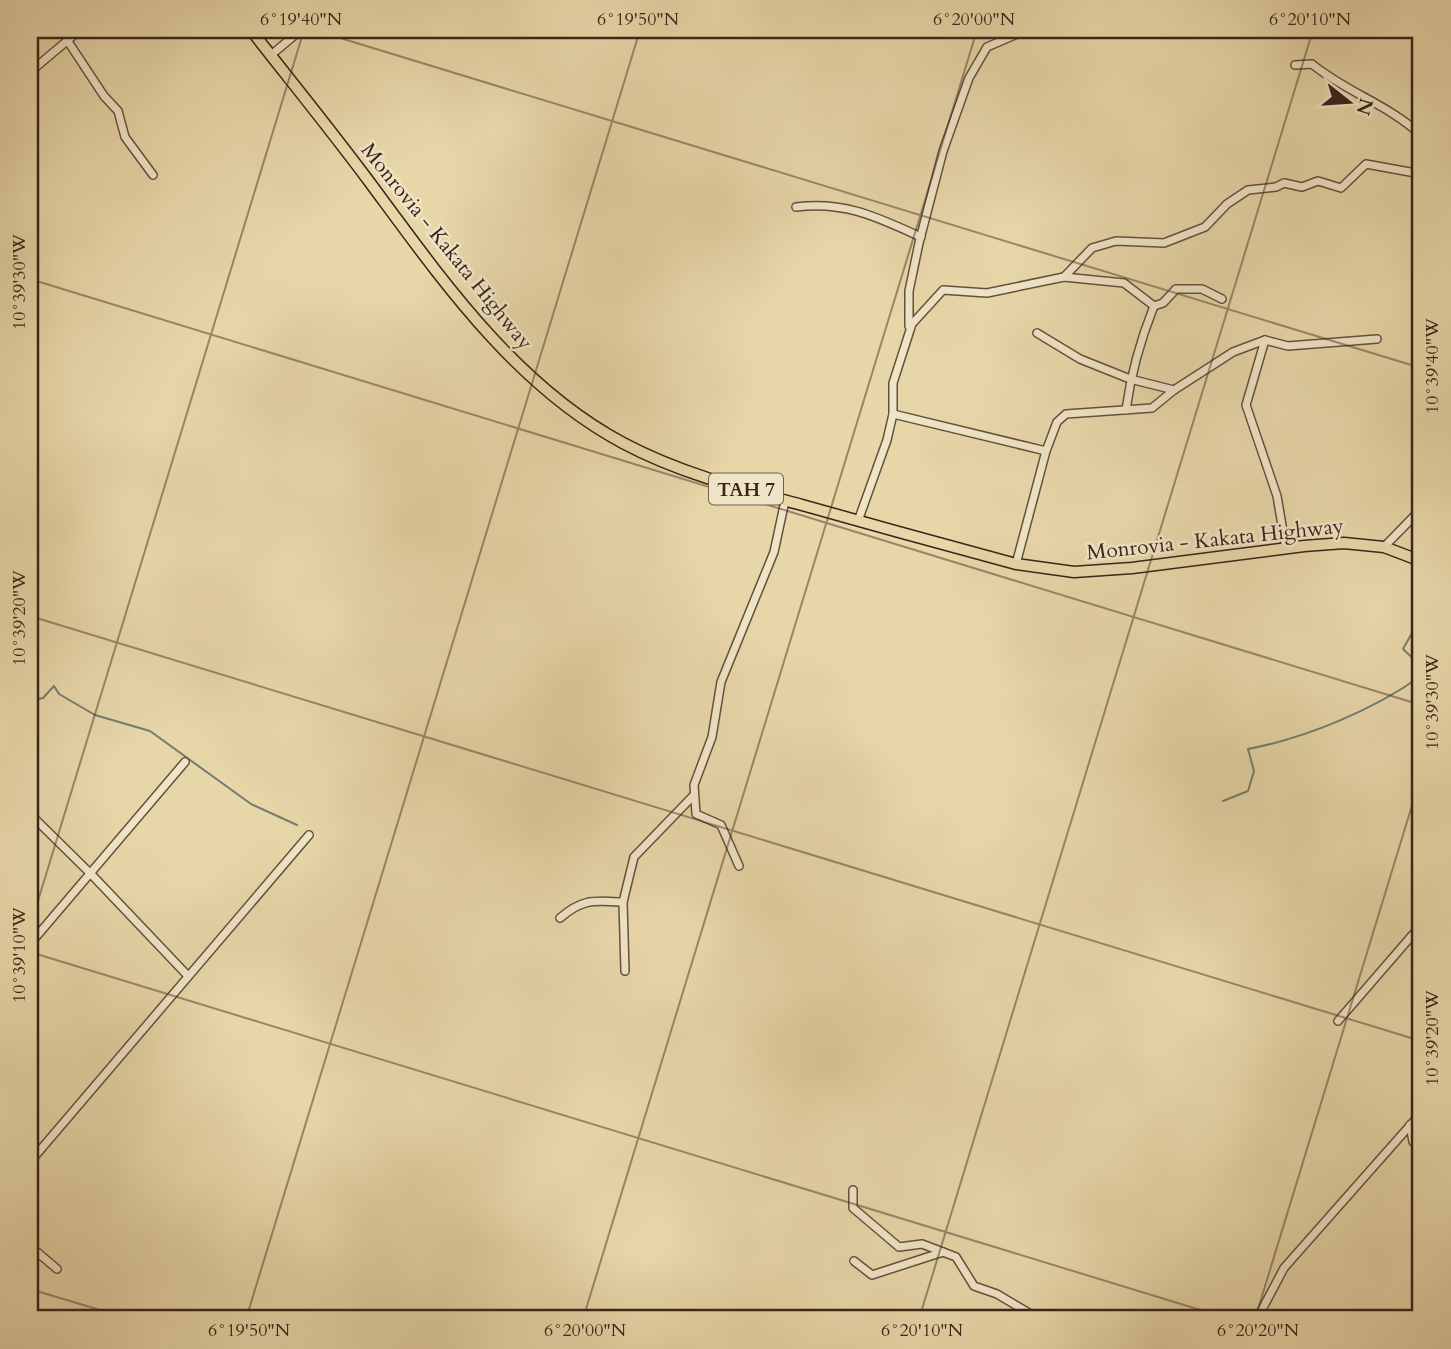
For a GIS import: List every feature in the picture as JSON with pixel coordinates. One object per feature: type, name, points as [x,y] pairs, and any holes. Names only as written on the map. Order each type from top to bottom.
[{"type":"highway","name":"Monrovia - Kakata Highway","points":[[251,30],[494,340],[519,366],[581,417],[621,442],[666,464],[785,501],[1016,564],[1073,572],[1132,568],[1344,543],[1384,547],[1421,561]]},
{"type":"street","points":[[30,72],[80,30]]},
{"type":"street","points":[[271,55],[301,30]]},
{"type":"street","points":[[909,326],[909,290],[921,237],[943,151],[969,78],[987,47],[1017,34]]},
{"type":"street","points":[[67,40],[104,96],[118,111],[125,137],[153,175]]},
{"type":"street","points":[[1295,65],[1312,64],[1329,78],[1400,118],[1421,135]]},
{"type":"street","points":[[1064,276],[1092,248],[1116,241],[1164,243],[1205,227],[1227,204],[1248,190],[1276,187],[1284,183],[1302,187],[1318,181],[1341,188],[1366,164],[1421,174]]},
{"type":"street","points":[[796,207],[839,205],[886,220],[921,237]]},
{"type":"street","points":[[858,521],[887,440],[893,414],[893,383],[912,324],[943,290],[988,293],[1064,276],[1124,284],[1154,306]]},
{"type":"street","points":[[1126,410],[1138,346],[1154,306],[1163,303],[1176,289],[1202,289],[1222,299]]},
{"type":"street","points":[[1037,333],[1080,359],[1130,379],[1174,390]]},
{"type":"street","points":[[1016,564],[1046,451],[1057,422],[1066,414],[1152,408],[1174,390],[1233,352],[1265,340],[1288,346],[1377,339]]},
{"type":"street","points":[[1265,340],[1246,405],[1277,496],[1286,549]]},
{"type":"street","points":[[893,414],[1046,451]]},
{"type":"street","points":[[739,866],[721,825],[696,814],[694,785],[712,737],[721,682],[774,552],[785,501]]},
{"type":"street","points":[[1384,547],[1421,509]]},
{"type":"street","points":[[30,944],[185,762]]},
{"type":"street","points":[[625,971],[623,902],[634,857],[694,795]]},
{"type":"street","points":[[30,814],[188,976]]},
{"type":"street","points":[[30,1162],[309,835]]},
{"type":"street","points":[[560,918],[574,906],[587,901],[623,902]]},
{"type":"street","points":[[1338,1021],[1421,925]]},
{"type":"street","points":[[1257,1319],[1284,1268],[1421,1113]]},
{"type":"street","points":[[1410,1125],[1413,1142],[1421,1148]]},
{"type":"street","points":[[853,1190],[853,1208],[899,1247],[922,1244],[956,1257],[974,1286],[997,1294],[1039,1319]]},
{"type":"street","points":[[30,1246],[57,1269]]},
{"type":"street","points":[[854,1261],[872,1275],[943,1252]]},
{"type":"street","points":[[1048,1319],[1062,1315],[1083,1318],[1094,1316]]},
{"type":"waterway","points":[[1421,617],[1403,649],[1421,666]]},
{"type":"waterway","points":[[1223,801],[1248,791],[1254,771],[1248,749],[1293,738],[1338,721],[1382,700],[1421,676]]},
{"type":"waterway","points":[[30,701],[43,698],[54,686],[59,694],[95,715],[150,731],[251,804],[297,825]]}]
